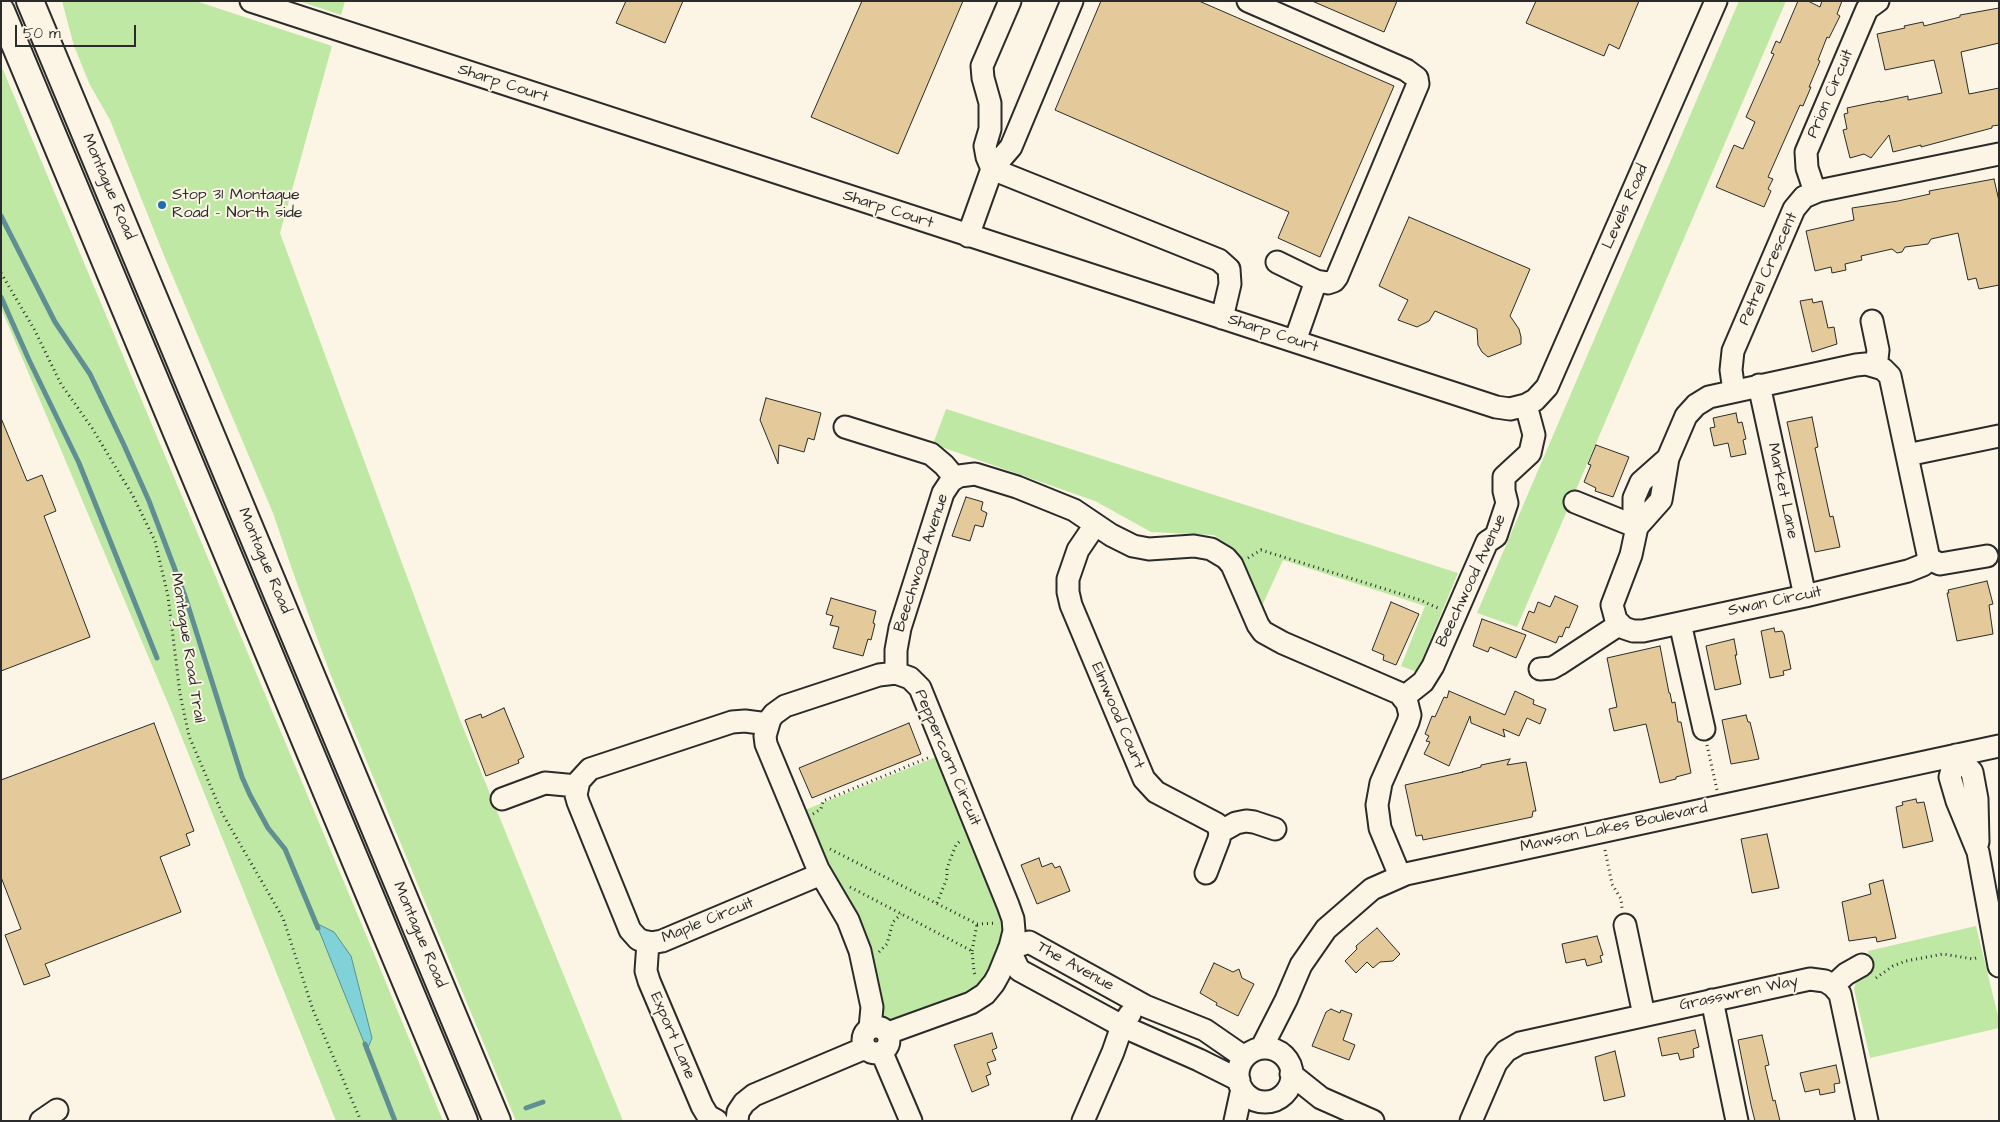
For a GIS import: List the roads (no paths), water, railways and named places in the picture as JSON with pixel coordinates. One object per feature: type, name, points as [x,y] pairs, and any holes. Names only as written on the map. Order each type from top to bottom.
[{"type":"main road","name":"Montague Road","points":[[30,1],[497,1121]]},
{"type":"main road","points":[[49,1],[71,98]]},
{"type":"main road","name":"Montague Road","points":[[1,11],[464,1121]]},
{"type":"street","name":"Sharp Court","points":[[251,1],[1496,407],[1510,408],[1526,405]]},
{"type":"street","points":[[1010,1],[982,66],[983,78],[990,103],[990,129],[986,146],[987,157],[992,169],[1219,260],[1229,269],[1230,284],[1222,318]]},
{"type":"street","points":[[968,236],[992,169],[1011,148],[1072,1]]},
{"type":"street","points":[[1248,1],[1406,70],[1417,78],[1418,84],[1417,91],[1334,281],[1328,283],[1316,281],[1277,262]]},
{"type":"street","name":"Levels Road","points":[[1526,405],[1535,400],[1547,387],[1716,1]]},
{"type":"street","name":"Prion Circuit","points":[[1815,192],[1807,168],[1806,152],[1867,9],[1878,1]]},
{"type":"street","name":"Petrel Crescent","points":[[1734,391],[1731,370],[1733,351],[1794,209],[1804,197],[1815,192],[1999,154]]},
{"type":"street","points":[[1295,341],[1316,281]]},
{"type":"street","points":[[1872,321],[1878,350],[1874,366]]},
{"type":"street","points":[[1540,669],[1552,668],[1570,658],[1620,624],[1613,612],[1612,605],[1631,555],[1637,527],[1661,500],[1668,458],[1686,416],[1691,409],[1709,397],[1856,365],[1874,366],[1883,369],[1890,376],[1929,559],[1940,564],[1987,556]]},
{"type":"street","name":"Market Lane","points":[[1760,386],[1805,596]]},
{"type":"street","name":"Beechwood Avenue","points":[[896,673],[896,650],[900,628],[943,493],[955,478],[964,474],[975,474],[1017,487],[1074,510],[1111,535],[1133,546],[1149,549],[1194,546],[1217,551],[1232,565],[1258,626],[1267,635],[1399,693],[1404,697],[1426,678],[1487,542],[1496,536],[1507,503],[1504,491],[1504,477],[1530,453],[1534,435],[1526,405]]},
{"type":"street","points":[[845,427],[931,454],[944,464],[955,478]]},
{"type":"street","points":[[1907,455],[1999,436]]},
{"type":"street","points":[[1575,502],[1637,527]]},
{"type":"street","name":"Elmwood Court","points":[[1095,525],[1078,550],[1068,579],[1071,605],[1144,779],[1156,792],[1212,820],[1217,824],[1220,832]]},
{"type":"street","name":"Swan Circuit","points":[[1620,624],[1633,631],[1638,631],[1805,596],[1908,571],[1923,565],[1929,559]]},
{"type":"street","points":[[1680,622],[1704,730]]},
{"type":"street","points":[[896,673],[879,675],[785,706],[774,714],[768,724],[765,736],[766,744],[821,874],[848,920],[860,951],[872,1007],[876,1041],[911,1121]]},
{"type":"street","name":"Peppercorn Circuit","points":[[736,1121],[738,1112],[744,1103],[754,1095],[876,1041],[971,1003],[988,991],[994,983],[1009,949],[1013,937],[1013,919],[920,688],[910,678],[896,673]]},
{"type":"street","points":[[1400,876],[1380,828],[1377,805],[1381,783],[1408,722],[1410,708],[1404,697]]},
{"type":"street","points":[[502,799],[545,784],[577,786],[584,774],[596,767],[732,722],[746,721],[768,724]]},
{"type":"street","name":"Mawson Lakes Boulevard","points":[[1253,1052],[1286,1000],[1300,965],[1326,929],[1372,889],[1400,876],[1436,866],[1999,746]]},
{"type":"street","points":[[1956,755],[1950,777],[1956,802],[1978,852],[1991,961]]},
{"type":"street","name":"Maple Circuit","points":[[577,786],[577,800],[630,930],[638,939],[648,942],[662,941],[821,874]]},
{"type":"street","points":[[1206,873],[1219,840],[1220,832],[1236,823],[1246,821],[1275,829]]},
{"type":"street","points":[[1625,925],[1644,1015]]},
{"type":"street","name":"Export Lane","points":[[648,942],[646,971],[649,981],[702,1106],[708,1116],[717,1121]]},
{"type":"street","name":"The Avenue","points":[[1240,1085],[1199,1060],[1122,1026],[1019,970],[1009,949],[1029,942],[1145,1006],[1253,1052]]},
{"type":"street","points":[[1866,974],[1846,974],[1833,986],[1840,994],[1843,1004],[1867,1121]]},
{"type":"street","name":"Grasswren Way","points":[[1471,1121],[1496,1063],[1512,1046],[1527,1040],[1810,979],[1825,981],[1833,986]]},
{"type":"street","name":"Mawson Lakes Boulevard","points":[[1286,1000],[1288,1065]]},
{"type":"street","points":[[1712,1000],[1737,1121]]},
{"type":"street","points":[[1083,1121],[1126,1017],[1145,1006]]},
{"type":"street","points":[[1235,1121],[1240,1085],[1239,1065],[1253,1052],[1274,1049],[1320,1098],[1373,1121]]},
{"type":"street","points":[[1248,1121],[1290,1084],[1288,1065]]},
{"type":"street","points":[[1240,1085],[1252,1098],[1260,1101],[1276,1098],[1320,1098]]},
{"type":"water","points":[[316,923],[334,932],[351,956],[372,1038],[367,1050]]},
{"type":"waterway","points":[[1,216],[55,322],[90,374],[149,501],[185,596],[242,777],[268,828],[285,849],[318,928]]},
{"type":"waterway","points":[[1,297],[79,463],[157,658]]},
{"type":"waterway","points":[[365,1044],[395,1121]]},
{"type":"waterway","points":[[526,1108],[543,1102]]},
{"type":"place","name":"Stop 31 Montague Road - North side","points":[[162,205]]}]
